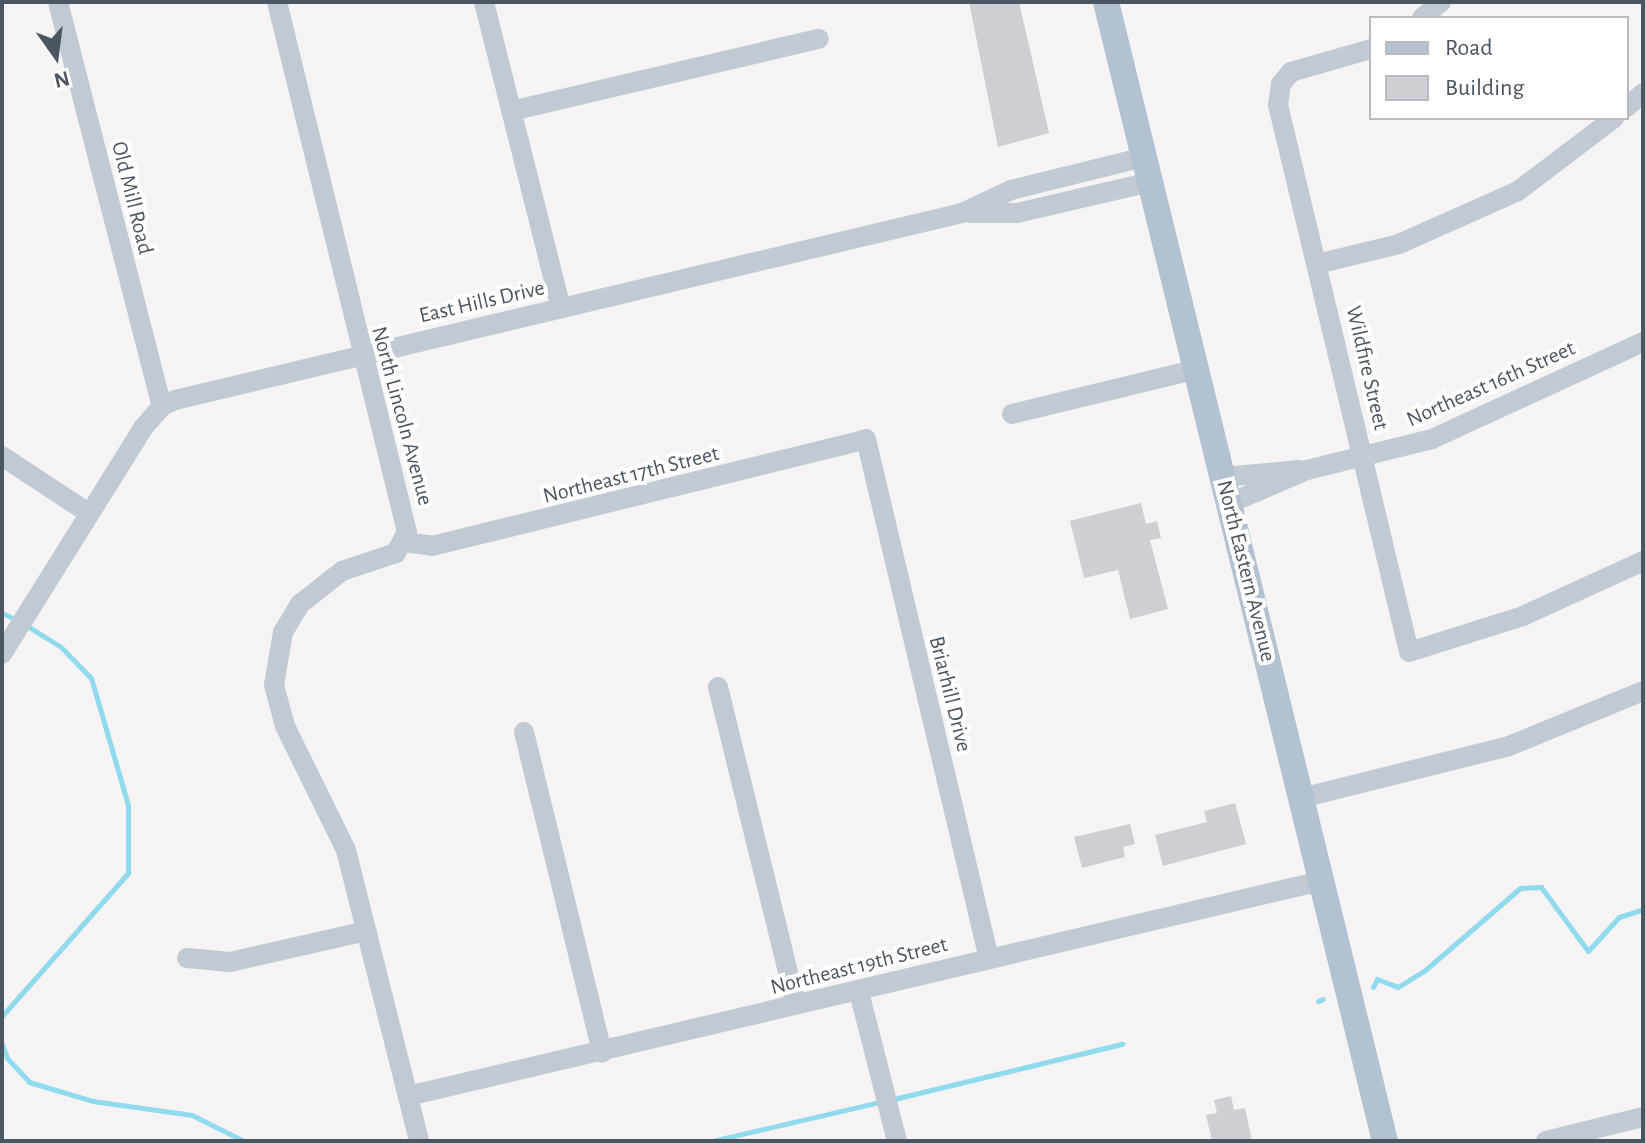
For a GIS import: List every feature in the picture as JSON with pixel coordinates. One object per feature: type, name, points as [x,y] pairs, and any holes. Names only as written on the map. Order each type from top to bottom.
[{"type":"main road","name":"North Eastern Avenue","points":[[1106,2],[1385,1141]]},
{"type":"street","name":"Old Mill Road","points":[[58,2],[162,406]]},
{"type":"street","name":"North Lincoln Avenue","points":[[277,2],[361,355],[405,523],[405,542]]},
{"type":"street","points":[[484,2],[561,308]]},
{"type":"street","points":[[1424,16],[1441,2]]},
{"type":"street","points":[[511,111],[819,39]]},
{"type":"street","name":"Wildfire Street","points":[[1369,50],[1291,72],[1278,95],[1409,652],[1523,616],[1643,561]]},
{"type":"street","points":[[1317,264],[1399,244],[1518,191],[1611,120]]},
{"type":"street","name":"East Hills Drive","points":[[162,406],[361,355],[962,213],[1011,190],[1147,169]]},
{"type":"street","name":"Northeast 16th Street","points":[[1224,477],[1307,470],[1432,439],[1643,342]]},
{"type":"street","points":[[1012,414],[1198,369]]},
{"type":"street","points":[[6,646],[162,406]]},
{"type":"street","name":"Northeast 17th Street","points":[[405,542],[447,543],[866,439]]},
{"type":"street","name":"Briarhill Drive","points":[[866,439],[989,959]]},
{"type":"street","points":[[2,456],[90,514]]},
{"type":"street","name":"Northeast 16th Street","points":[[1230,503],[1307,470]]},
{"type":"street","points":[[405,542],[396,553],[342,571],[310,593],[283,632],[275,677],[285,726],[327,802],[346,850],[419,1141]]},
{"type":"street","points":[[718,687],[796,1005]]},
{"type":"street","points":[[1301,798],[1509,746],[1643,691]]},
{"type":"street","points":[[524,732],[602,1053]]},
{"type":"street","name":"Northeast 19th Street","points":[[408,1096],[602,1053],[1321,881]]},
{"type":"street","points":[[187,958],[230,962],[367,931]]},
{"type":"street","points":[[859,992],[895,1132]]},
{"type":"street","points":[[1546,1141],[1643,1117]]},
{"type":"building","points":[[969,2],[1019,2],[1049,133],[998,147]]},
{"type":"building","points":[[1141,503],[1146,524],[1157,521],[1161,538],[1150,540],[1168,609],[1130,619],[1118,570],[1084,578],[1070,521]]},
{"type":"building","points":[[1235,803],[1246,844],[1163,866],[1155,835],[1207,822],[1204,811]]},
{"type":"building","points":[[1130,824],[1135,844],[1123,847],[1125,857],[1082,868],[1074,837]]},
{"type":"building","points":[[1231,1096],[1234,1110],[1245,1108],[1252,1141],[1212,1141],[1206,1115],[1217,1113],[1214,1100]]},
{"type":"waterway","points":[[2,613],[19,621]]},
{"type":"waterway","points":[[2,1016],[128,873],[128,805],[91,678],[61,647],[27,626]]},
{"type":"waterway","points":[[1373,987],[1377,979],[1398,987],[1424,971],[1520,888],[1541,887],[1588,951],[1619,917],[1643,909]]},
{"type":"waterway","points":[[1318,1001],[1323,999]]},
{"type":"waterway","points":[[2,1044],[7,1058],[29,1082],[93,1101],[192,1115],[244,1141]]},
{"type":"waterway","points":[[894,1099],[1122,1044]]},
{"type":"waterway","points":[[712,1141],[884,1101]]}]
